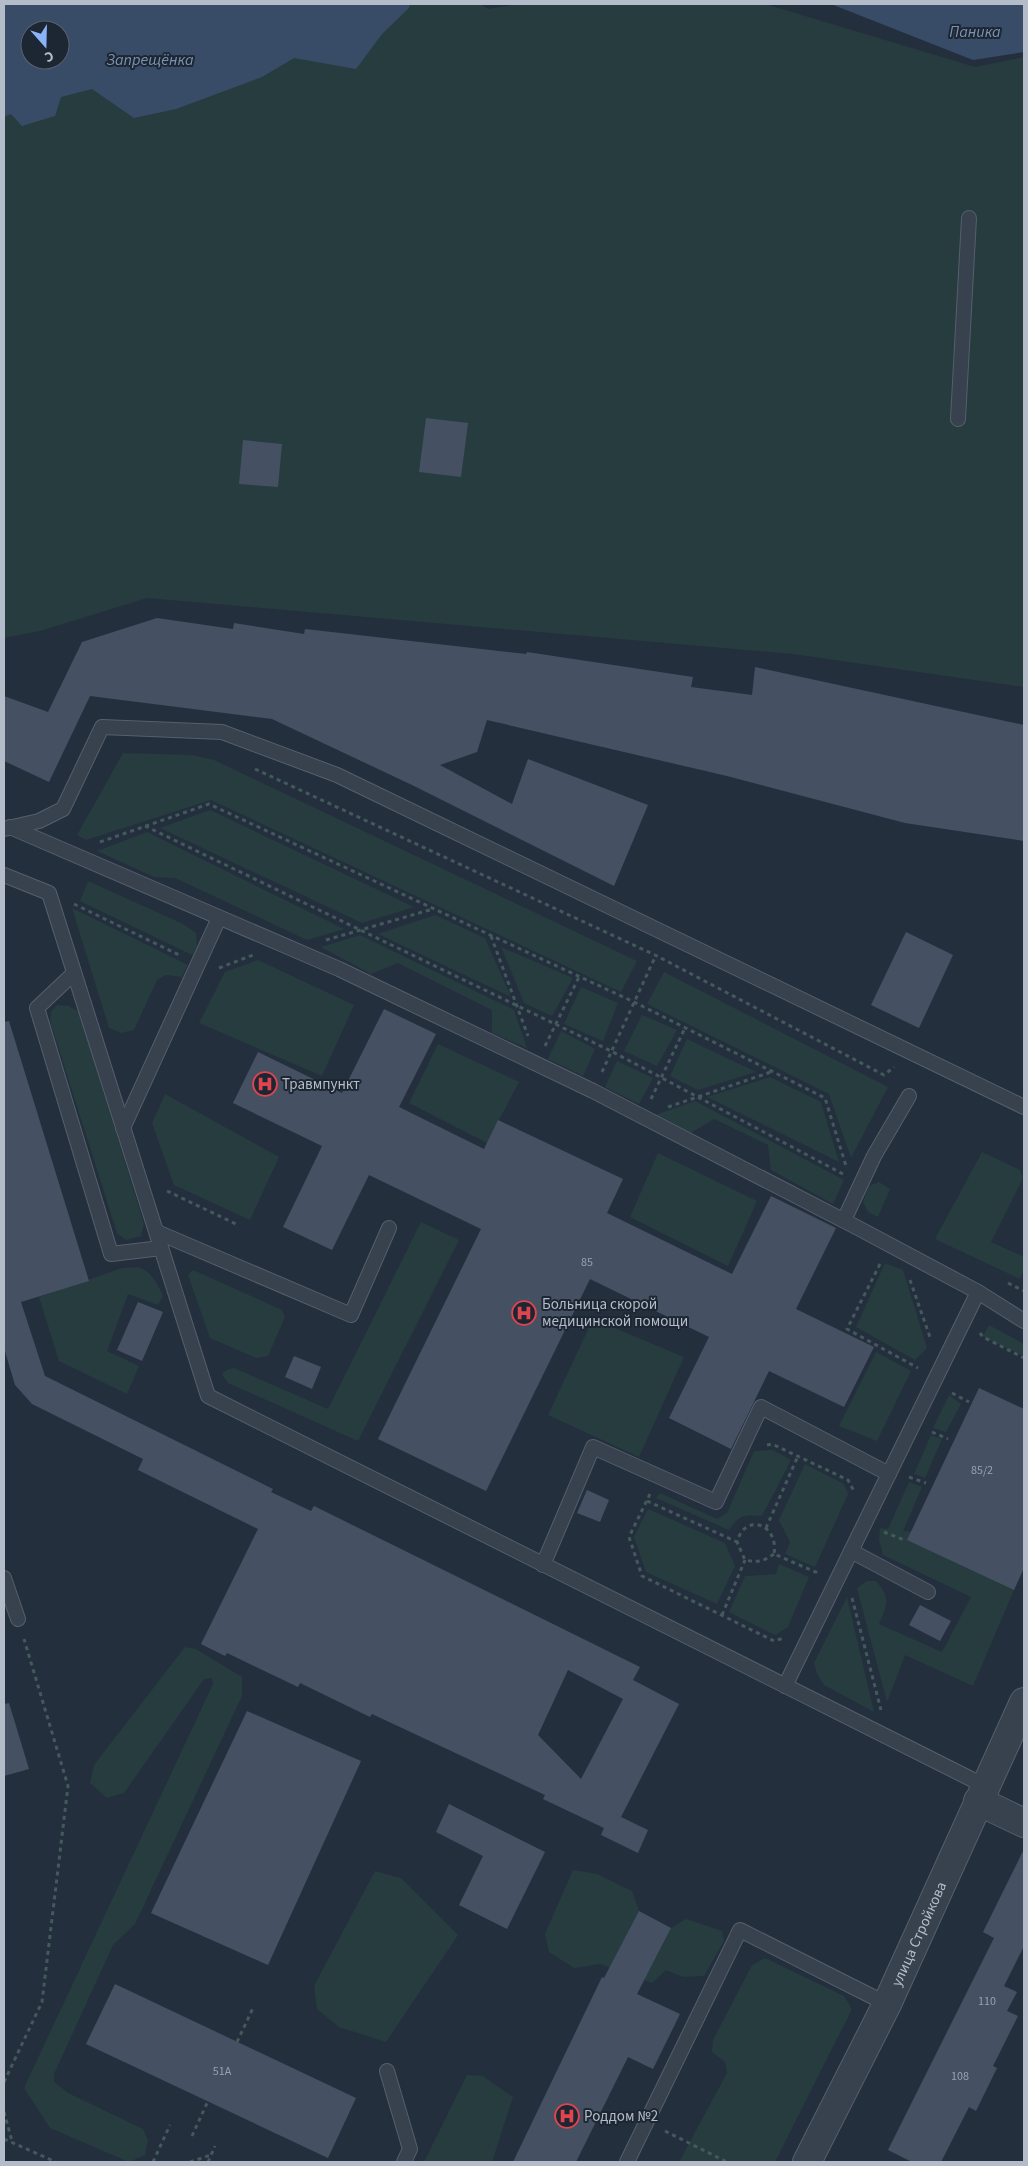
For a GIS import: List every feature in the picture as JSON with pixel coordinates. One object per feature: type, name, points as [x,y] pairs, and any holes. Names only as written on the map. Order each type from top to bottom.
[{"type":"street","name":"улица Стройкова","points":[[807,2162],[887,2004],[1024,1702]]},
{"type":"street","points":[[982,1794],[1024,1823]]},
{"type":"lane","points":[[958,419],[969,218]]},
{"type":"lane","points":[[7,828],[39,821],[63,809],[102,727],[222,732],[337,775],[1024,1107]]},
{"type":"lane","points":[[7,828],[339,969],[593,1090],[844,1220],[1023,1318]]},
{"type":"lane","points":[[4,875],[49,893],[208,1396],[888,1738],[982,1794]]},
{"type":"lane","points":[[123,1128],[219,918]]},
{"type":"lane","points":[[74,973],[37,1008],[112,1254],[162,1248]]},
{"type":"lane","points":[[844,1220],[874,1156],[909,1096]]},
{"type":"lane","points":[[156,1232],[351,1315],[389,1228]]},
{"type":"lane","points":[[785,1686],[978,1292]]},
{"type":"lane","points":[[544,1565],[593,1447],[716,1502],[760,1407],[889,1474]]},
{"type":"lane","points":[[851,1551],[928,1592]]},
{"type":"lane","points":[[4,1578],[18,1619]]},
{"type":"lane","points":[[627,2162],[740,1930],[887,2004]]},
{"type":"lane","points":[[387,2071],[410,2149],[404,2162]]},
{"type":"path","points":[[252,768],[656,955],[884,1075],[898,1063]]},
{"type":"path","points":[[69,853],[145,826],[209,804],[634,1002],[825,1098],[849,1177],[611,1051],[145,826]]},
{"type":"path","points":[[593,1090],[666,934]]},
{"type":"path","points":[[491,936],[519,1007],[537,1064]]},
{"type":"path","points":[[537,1064],[579,977]]},
{"type":"path","points":[[643,1116],[685,1028]]},
{"type":"path","points":[[643,1116],[696,1096],[772,1072]]},
{"type":"path","points":[[164,1184],[167,1192],[236,1224]]},
{"type":"path","points":[[884,1256],[847,1329],[921,1369]]},
{"type":"path","points":[[909,1275],[932,1346],[937,1337]]},
{"type":"path","points":[[978,1331],[983,1336],[1024,1358]]},
{"type":"path","points":[[930,1430],[948,1439]]},
{"type":"path","points":[[765,1445],[772,1444],[848,1480],[854,1489],[856,1500]]},
{"type":"path","points":[[766,1528],[798,1456]]},
{"type":"path","points":[[908,1477],[926,1483]]},
{"type":"path","points":[[656,1491],[650,1494],[629,1537],[642,1576],[774,1641],[792,1635]]},
{"type":"path","points":[[647,1501],[737,1542]]},
{"type":"path","points":[[722,1615],[745,1560],[737,1542],[740,1532],[748,1525],[762,1526],[772,1532],[776,1543],[774,1554],[756,1562],[745,1560]]},
{"type":"path","points":[[774,1554],[836,1582],[850,1591],[888,1738]]},
{"type":"path","points":[[4,2082],[42,2002],[68,1786],[18,1619]]},
{"type":"path","points":[[237,2042],[253,2008]]},
{"type":"path","points":[[192,2136],[208,2101]]},
{"type":"path","points":[[4,2112],[12,2142]]},
{"type":"path","points":[[647,2122],[727,2162]]},
{"type":"path","points":[[153,2162],[170,2125]]},
{"type":"path","points":[[4,2139],[56,2162]]},
{"type":"path","points":[[208,2162],[215,2146]]},
{"type":"path","points":[[190,2162],[211,2155]]},
{"type":"green space","points":[[4,4],[481,4],[488,9],[519,4],[765,4],[975,67],[1024,57],[1024,687],[793,654],[147,598],[40,631],[4,638]]},
{"type":"green space","points":[[123,753],[193,755],[214,760],[637,961],[621,992],[211,800],[86,840],[77,835]]},
{"type":"green space","points":[[210,810],[414,907],[362,923],[160,828]]},
{"type":"green space","points":[[147,832],[344,929],[307,940],[175,878],[154,877],[97,851]]},
{"type":"green space","points":[[88,881],[183,924],[196,933],[197,946],[192,955],[80,901]]},
{"type":"green space","points":[[72,908],[188,965],[182,977],[166,975],[157,980],[134,1030],[121,1033],[109,1028]]},
{"type":"green space","points":[[435,915],[485,938],[511,997],[378,934]]},
{"type":"green space","points":[[360,935],[514,1010],[527,1048],[492,1033],[492,1010],[398,963],[371,974],[321,947]]},
{"type":"green space","points":[[501,947],[573,978],[552,1016],[524,1003]]},
{"type":"green space","points":[[258,960],[354,1005],[322,1076],[199,1023],[225,972]]},
{"type":"green space","points":[[664,972],[888,1087],[851,1158],[829,1094],[647,1004]]},
{"type":"green space","points":[[581,987],[618,1003],[603,1041],[564,1024]]},
{"type":"green space","points":[[57,1005],[69,1006],[79,1012],[144,1224],[141,1236],[126,1240],[117,1233],[50,1021],[51,1012]]},
{"type":"green space","points":[[642,1015],[677,1030],[657,1066],[624,1051]]},
{"type":"green space","points":[[561,1031],[595,1049],[583,1076],[548,1059]]},
{"type":"green space","points":[[687,1039],[756,1072],[698,1090],[670,1076]]},
{"type":"green space","points":[[438,1044],[519,1082],[487,1143],[409,1103]]},
{"type":"green space","points":[[617,1061],[653,1078],[639,1104],[605,1087]]},
{"type":"green space","points":[[770,1077],[821,1102],[839,1162],[707,1097]]},
{"type":"green space","points":[[165,1094],[279,1157],[250,1220],[174,1185],[152,1123]]},
{"type":"green space","points":[[695,1101],[844,1180],[833,1204],[771,1170],[768,1145],[714,1119],[691,1133],[655,1115]]},
{"type":"green space","points":[[982,1152],[1020,1170],[1023,1178],[991,1242],[1024,1257],[1024,1270],[1020,1279],[935,1239]]},
{"type":"green space","points":[[658,1153],[757,1201],[728,1266],[630,1217]]},
{"type":"green space","points":[[879,1182],[890,1189],[878,1217],[868,1212],[863,1202],[869,1186]]},
{"type":"green space","points":[[421,1222],[459,1240],[358,1441],[228,1383],[222,1374],[226,1370],[234,1368],[328,1409]]},
{"type":"green space","points":[[885,1263],[903,1270],[927,1348],[915,1360],[856,1327]]},
{"type":"green space","points":[[138,1267],[150,1275],[163,1296],[158,1305],[128,1294],[107,1351],[139,1366],[127,1394],[59,1361],[39,1297],[122,1268]]},
{"type":"green space","points":[[193,1270],[282,1310],[285,1317],[268,1356],[256,1358],[210,1338],[188,1275]]},
{"type":"green space","points":[[593,1319],[684,1357],[639,1457],[548,1415]]},
{"type":"green space","points":[[989,1325],[1024,1344],[1024,1356],[983,1337]]},
{"type":"green space","points":[[876,1352],[911,1371],[877,1441],[839,1426]]},
{"type":"green space","points":[[949,1395],[961,1404],[946,1432],[933,1428]]},
{"type":"green space","points":[[931,1435],[942,1439],[925,1478],[914,1474]]},
{"type":"green space","points":[[773,1450],[791,1460],[762,1516],[739,1518],[729,1530],[656,1498],[660,1493],[717,1519],[727,1513],[754,1451]]},
{"type":"green space","points":[[805,1464],[844,1484],[848,1494],[815,1567],[785,1554],[790,1542],[779,1520]]},
{"type":"green space","points":[[909,1482],[922,1487],[903,1531],[911,1532],[1014,1590],[973,1686],[905,1655],[887,1702],[857,1588],[867,1581],[876,1581],[886,1597],[886,1607],[879,1624],[942,1652],[971,1597],[883,1555],[879,1540],[880,1528],[888,1529]]},
{"type":"green space","points":[[648,1509],[725,1543],[735,1566],[717,1604],[646,1572],[634,1537]]},
{"type":"green space","points":[[779,1564],[809,1577],[788,1627],[775,1635],[729,1612],[745,1576],[776,1574]]},
{"type":"green space","points":[[847,1597],[874,1712],[824,1685],[817,1674],[814,1663]]},
{"type":"green space","points":[[185,1647],[196,1649],[242,1677],[242,1696],[135,1924],[113,1945],[54,2074],[54,2082],[68,2093],[143,2129],[148,2140],[145,2155],[129,2162],[50,2128],[24,2088],[213,1684],[212,1678],[204,1679],[124,1793],[107,1798],[90,1783],[94,1765]]},
{"type":"green space","points":[[573,1870],[597,1874],[632,1891],[639,1911],[649,1971],[671,1928],[686,1919],[722,1931],[724,1941],[704,1976],[683,1977],[666,1970],[652,1983],[600,1964],[574,1968],[549,1952],[545,1934]]},
{"type":"green space","points":[[375,1871],[401,1878],[458,1935],[386,2042],[339,2027],[317,2009],[314,1986]]},
{"type":"green space","points":[[765,1958],[844,1996],[852,2009],[775,2162],[679,2162],[727,2073],[725,2062],[712,2052],[713,2040],[752,1965]]},
{"type":"green space","points":[[467,2075],[483,2076],[513,2097],[492,2162],[424,2162]]},
{"type":"water","name":"Запрещёнка","points":[[4,4],[410,4],[409,8],[382,34],[356,69],[294,58],[262,77],[176,109],[134,118],[92,89],[61,97],[55,116],[22,126],[11,114],[4,117]]},
{"type":"water","name":"Паника","points":[[831,4],[1024,4],[1024,52],[973,60]]},
{"type":"building","points":[[426,418],[468,423],[461,477],[419,472]]},
{"type":"building","points":[[243,440],[282,444],[278,487],[239,484]]},
{"type":"building","points":[[157,618],[233,629],[234,623],[304,634],[305,629],[526,654],[527,652],[693,677],[691,687],[752,695],[755,667],[1024,725],[1024,841],[905,823],[727,776],[487,720],[477,752],[440,765],[512,804],[528,759],[648,805],[614,886],[412,785],[272,719],[90,696],[49,782],[4,761],[4,696],[48,712],[82,642]]},
{"type":"building","points":[[906,932],[953,955],[919,1028],[871,1005]]},
{"type":"building","points":[[384,1009],[436,1034],[399,1107],[484,1149],[498,1120],[623,1179],[607,1213],[732,1274],[771,1196],[836,1228],[796,1309],[874,1347],[844,1407],[769,1371],[731,1449],[669,1418],[709,1337],[590,1279],[486,1491],[378,1439],[481,1229],[369,1175],[332,1250],[283,1227],[322,1146],[233,1103],[258,1052],[342,1093]]},
{"type":"building","points":[[9,1021],[89,1281],[21,1302],[45,1376],[273,1489],[271,1492],[311,1511],[314,1506],[640,1667],[633,1680],[679,1704],[621,1817],[648,1830],[638,1853],[601,1835],[604,1828],[543,1799],[545,1795],[372,1714],[370,1717],[300,1683],[298,1687],[227,1653],[225,1656],[201,1644],[258,1529],[138,1470],[143,1459],[32,1404],[15,1385],[4,1348],[4,1022]],"holes":[[[568,1670],[623,1699],[581,1779],[538,1735]]]},
{"type":"building","points":[[138,1302],[163,1312],[142,1361],[117,1350]]},
{"type":"building","points":[[294,1356],[321,1367],[312,1389],[285,1377]]},
{"type":"building","points":[[979,1388],[1024,1409],[1024,1568],[1014,1590],[907,1540]]},
{"type":"building","points":[[587,1490],[609,1500],[600,1522],[577,1513]]},
{"type":"building","points":[[920,1605],[951,1621],[940,1641],[909,1625]]},
{"type":"building","points":[[9,1703],[29,1769],[4,1776],[4,1704]]},
{"type":"building","points":[[247,1711],[361,1761],[268,1965],[151,1913]]},
{"type":"building","points":[[449,1804],[545,1852],[507,1929],[459,1905],[483,1856],[436,1832]]},
{"type":"building","points":[[1024,1849],[1024,1946],[1004,1986],[1017,1992],[1007,2011],[1018,2016],[993,2066],[997,2068],[976,2111],[969,2107],[941,2162],[912,2162],[888,2150],[994,1938],[983,1932]]},
{"type":"building","name":"Роддом №2","points":[[639,1911],[671,1928],[637,1994],[680,2014],[653,2069],[628,2057],[576,2162],[513,2162],[602,1977],[604,1978]]},
{"type":"building","points":[[115,1984],[356,2098],[328,2158],[86,2044]]},
{"type":"place","name":"Травмпункт","points":[[265,1084]]},
{"type":"place","name":"Больница скорой медицинской помощи","points":[[524,1313]]},
{"type":"place","name":"Роддом №2","points":[[567,2116]]}]
